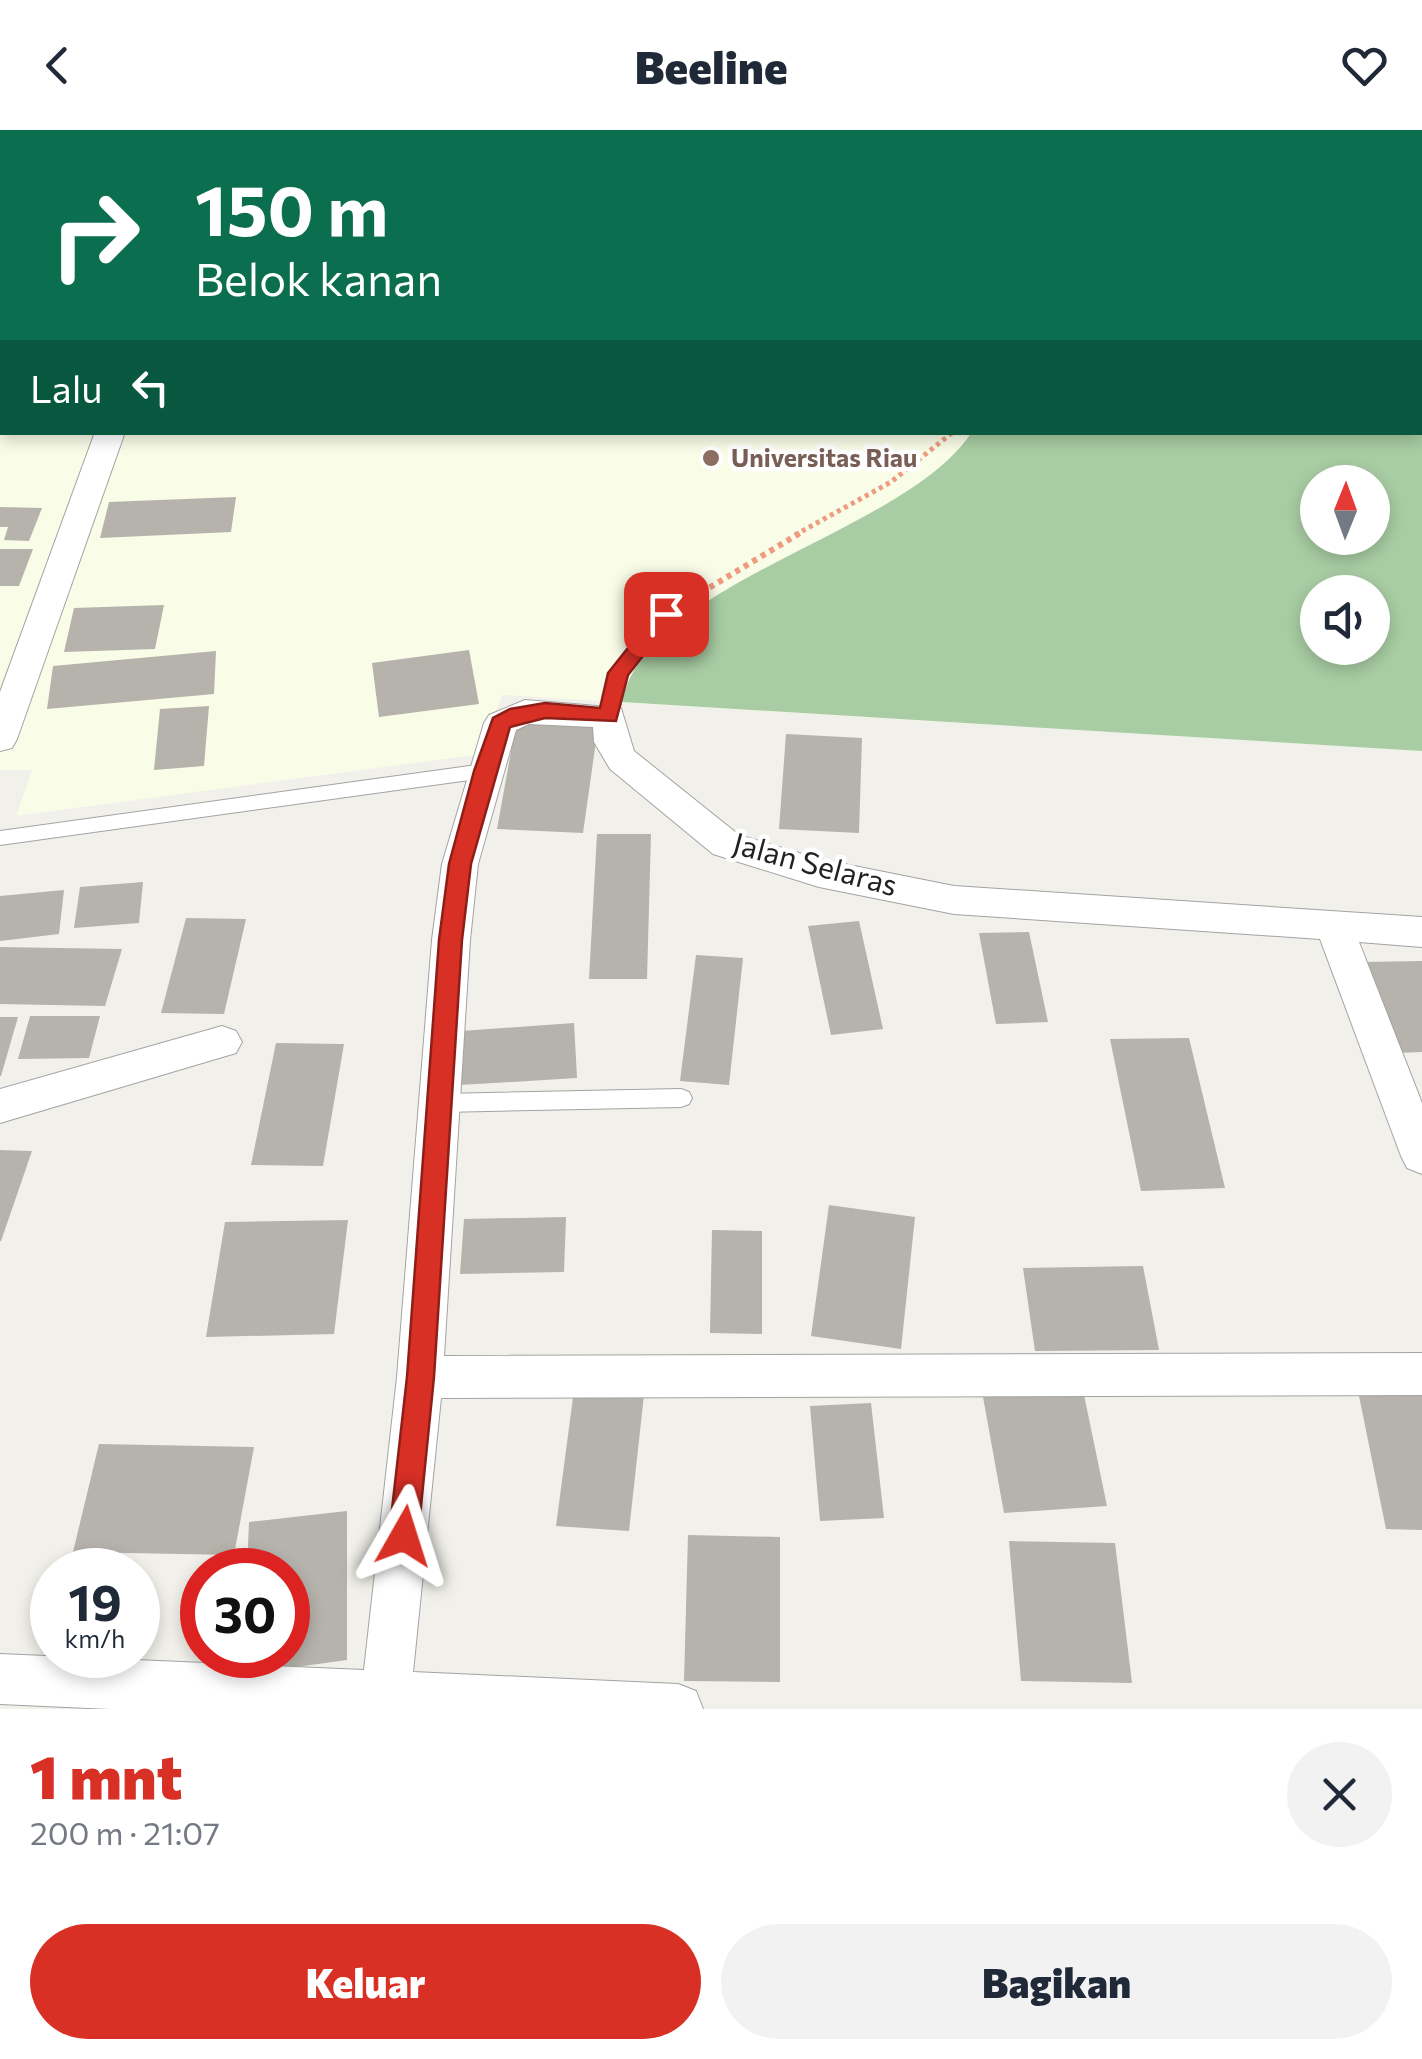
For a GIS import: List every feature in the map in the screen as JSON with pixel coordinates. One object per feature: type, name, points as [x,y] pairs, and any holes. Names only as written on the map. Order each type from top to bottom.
[{"type":"street","points":[[0,739],[109,435]]},
{"type":"street","points":[[386,1694],[420,1377],[442,1103],[450,940],[460,864],[500,723],[510,716],[545,710],[609,716]]},
{"type":"street","name":"Jalan Selaras","points":[[609,716],[610,742],[622,760],[726,845],[820,872],[954,900],[1422,932]]},
{"type":"street","points":[[1333,923],[1422,1156]]},
{"type":"street","points":[[0,1106],[222,1042]]},
{"type":"street","points":[[420,1377],[1422,1374]]},
{"type":"street","points":[[0,1680],[678,1709]]},
{"type":"lane","points":[[609,716],[618,673],[666,614]]},
{"type":"lane","points":[[0,838],[484,771]]},
{"type":"lane","points":[[442,1103],[681,1098]]},
{"type":"path","points":[[666,614],[773,546],[870,498],[928,457],[950,435]]},
{"type":"shaded area","name":"Universitas Riau","points":[[0,435],[1422,435],[1422,751],[503,695],[475,755],[16,816],[32,770],[0,770]]},
{"type":"green space","points":[[969,435],[1422,435],[1422,751],[622,702],[641,660],[678,623],[726,590],[892,500],[938,469]]},
{"type":"building","points":[[236,497],[231,532],[100,538],[109,502]]},
{"type":"building","points":[[0,507],[42,508],[29,541],[4,540],[8,527],[0,527]]},
{"type":"building","points":[[0,549],[33,549],[19,586],[0,586]]},
{"type":"building","points":[[164,605],[155,649],[64,652],[74,608]]},
{"type":"building","points":[[469,650],[479,704],[379,717],[372,663]]},
{"type":"building","points":[[216,651],[214,694],[47,709],[53,666]]},
{"type":"building","points":[[209,706],[204,766],[154,770],[160,709]]},
{"type":"building","points":[[516,724],[598,727],[583,833],[497,829]]},
{"type":"building","points":[[786,734],[862,738],[859,833],[779,829]]},
{"type":"building","points":[[597,834],[651,834],[647,979],[589,979]]},
{"type":"building","points":[[143,882],[139,923],[74,928],[80,887]]},
{"type":"building","points":[[64,890],[59,934],[0,941],[0,896]]},
{"type":"building","points":[[186,918],[246,919],[224,1014],[161,1013]]},
{"type":"building","points":[[859,921],[883,1029],[831,1035],[808,926]]},
{"type":"building","points":[[1029,932],[1048,1022],[996,1024],[979,933]]},
{"type":"building","points":[[0,947],[122,949],[105,1006],[0,1004]]},
{"type":"building","points":[[696,955],[743,958],[729,1085],[680,1081]]},
{"type":"building","points":[[1422,961],[1422,1052],[1394,1053],[1365,962]]},
{"type":"building","points":[[30,1016],[100,1016],[89,1058],[18,1059]]},
{"type":"building","points":[[0,1017],[18,1017],[1,1076],[0,1076]]},
{"type":"building","points":[[574,1023],[577,1078],[460,1085],[461,1031]]},
{"type":"building","points":[[1189,1038],[1225,1188],[1141,1191],[1110,1039]]},
{"type":"building","points":[[276,1043],[344,1044],[323,1166],[251,1165]]},
{"type":"building","points":[[0,1150],[32,1151],[1,1241],[0,1241]]},
{"type":"building","points":[[829,1205],[915,1217],[901,1349],[811,1336]]},
{"type":"building","points":[[566,1217],[564,1272],[460,1274],[464,1219]]},
{"type":"building","points":[[348,1220],[334,1334],[206,1337],[225,1222]]},
{"type":"building","points":[[712,1230],[762,1231],[762,1334],[710,1333]]},
{"type":"building","points":[[1143,1266],[1159,1350],[1035,1351],[1023,1268]]},
{"type":"building","points":[[574,1390],[644,1395],[629,1531],[556,1526]]},
{"type":"building","points":[[1083,1390],[1107,1506],[1004,1513],[983,1397]]},
{"type":"building","points":[[1358,1391],[1422,1393],[1422,1530],[1386,1529]]},
{"type":"building","points":[[871,1403],[884,1518],[820,1521],[810,1406]]},
{"type":"building","points":[[99,1444],[254,1447],[235,1548],[180,1548],[180,1554],[160,1554],[160,1548],[74,1548]]},
{"type":"building","points":[[347,1511],[347,1660],[310,1665],[310,1548],[248,1548],[249,1522]]},
{"type":"building","points":[[688,1535],[780,1537],[780,1682],[684,1681]]},
{"type":"building","points":[[1009,1541],[1115,1543],[1132,1683],[1021,1681]]},
{"type":"place","name":"Universitas Riau","points":[[711,458]]},
{"type":"route","points":[[404,1536],[442,1103],[450,940],[460,864],[484,771],[500,723],[510,716],[545,710],[609,716],[618,673],[666,614]]}]
